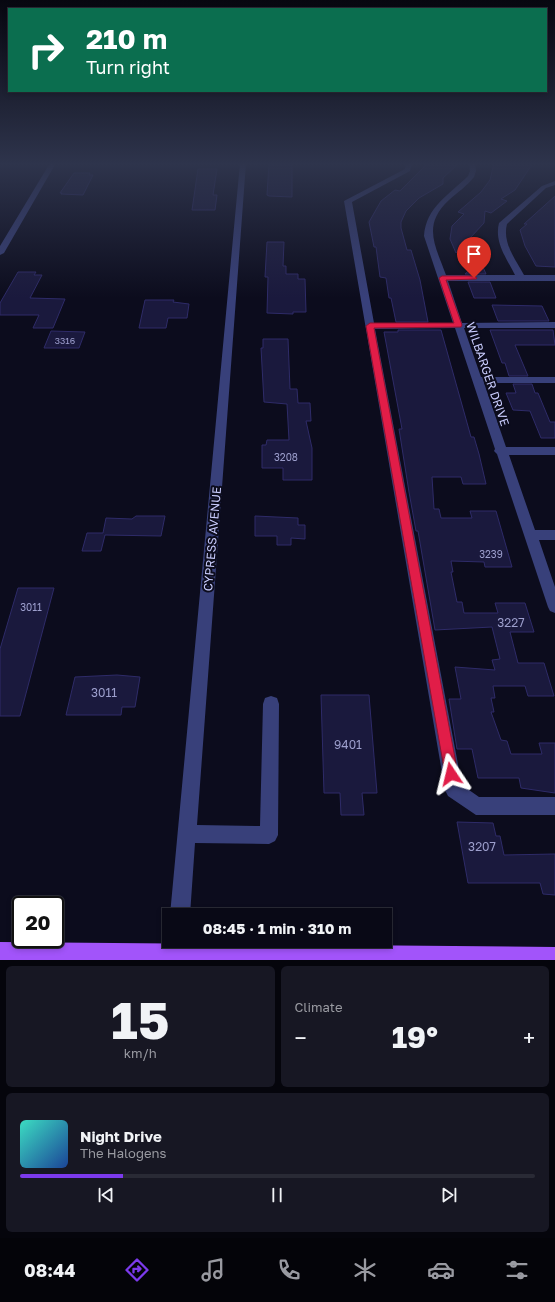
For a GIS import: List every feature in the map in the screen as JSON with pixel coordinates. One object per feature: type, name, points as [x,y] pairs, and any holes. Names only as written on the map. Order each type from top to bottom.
[{"type":"main road","points":[[0,952],[177,951],[555,957]]},
{"type":"street","points":[[0,253],[27,208]]},
{"type":"street","name":"CYPRESS AVENUE","points":[[181,908],[239,208]]},
{"type":"street","points":[[349,208],[454,790],[476,806],[555,806]]},
{"type":"street","name":"WILBARGER DRIVE","points":[[436,208],[427,226],[428,236],[500,451],[555,607]]},
{"type":"street","points":[[520,208],[503,223],[500,230],[501,237],[521,278]]},
{"type":"street","points":[[442,278],[555,278]]},
{"type":"street","points":[[370,326],[555,325]]},
{"type":"street","points":[[477,380],[555,380]]},
{"type":"street","points":[[500,451],[555,451]]},
{"type":"street","points":[[529,535],[555,535]]},
{"type":"street","points":[[188,834],[269,834],[271,704]]},
{"type":"building","points":[[192,208],[215,208],[215,210],[192,210]]},
{"type":"building","points":[[377,208],[409,208],[401,222],[401,228],[407,250],[411,250],[420,280],[428,322],[396,322],[391,298],[389,298],[386,278],[380,277],[376,247],[374,247],[369,222]]},
{"type":"building","points":[[463,208],[498,208],[491,213],[485,211],[484,223],[456,253],[450,239],[452,226],[464,214],[458,212]]},
{"type":"building","points":[[542,208],[555,208],[555,267],[536,266],[525,246],[520,230],[527,224],[524,224]]},
{"type":"building","points":[[267,242],[284,242],[283,266],[286,266],[286,274],[298,274],[298,279],[305,279],[306,312],[293,312],[293,314],[267,313],[268,277],[265,277]]},
{"type":"building","points":[[480,260],[486,274],[465,274]]},
{"type":"building","points":[[18,272],[36,272],[34,275],[42,275],[30,298],[65,299],[53,328],[33,328],[39,315],[0,315],[0,303]]},
{"type":"building","points":[[468,282],[490,282],[496,298],[474,298]]},
{"type":"building","points":[[145,300],[174,300],[173,302],[189,304],[187,318],[168,318],[166,328],[139,328]]},
{"type":"building","points":[[492,305],[542,306],[549,321],[498,321]]},
{"type":"building","points":[[398,330],[441,330],[471,437],[474,437],[479,454],[486,484],[463,484],[461,477],[432,477],[434,509],[439,509],[441,518],[472,518],[470,511],[496,511],[512,567],[485,567],[484,562],[451,561],[453,572],[451,572],[457,602],[462,602],[464,613],[498,613],[495,603],[525,603],[534,632],[510,632],[518,663],[544,663],[554,696],[528,696],[525,686],[493,686],[495,698],[491,698],[494,712],[491,712],[501,740],[507,741],[511,754],[542,754],[539,743],[555,743],[555,793],[521,788],[519,778],[478,778],[472,749],[457,749],[449,699],[461,699],[455,667],[495,670],[492,660],[500,659],[492,627],[435,630],[418,531],[416,531],[409,492],[399,429],[402,429],[384,332],[398,332]]},
{"type":"building","points":[[490,330],[553,330],[555,345],[515,345],[528,376],[509,376],[505,363],[502,363]]},
{"type":"building","points":[[51,331],[85,332],[79,348],[44,348]]},
{"type":"building","points":[[263,339],[288,339],[290,389],[297,389],[298,403],[310,403],[311,421],[306,421],[312,448],[312,480],[283,480],[283,468],[262,468],[262,445],[266,445],[267,440],[289,440],[287,404],[264,402],[261,348],[263,348]]},
{"type":"building","points":[[513,384],[532,384],[535,393],[538,393],[550,422],[555,422],[555,438],[541,438],[530,411],[513,410],[506,393],[516,393]]},
{"type":"building","points":[[136,516],[165,516],[161,536],[105,535],[101,551],[82,551],[87,533],[103,533],[106,518],[132,519]]},
{"type":"building","points":[[255,516],[298,518],[298,525],[305,525],[305,539],[291,538],[291,545],[277,545],[277,536],[255,536]]},
{"type":"building","points":[[18,588],[54,588],[20,716],[0,716],[0,649]]},
{"type":"building","points":[[117,675],[140,677],[135,707],[122,707],[121,715],[66,715],[75,677]]},
{"type":"building","points":[[321,695],[369,695],[377,793],[362,793],[364,815],[341,815],[340,793],[324,793]]},
{"type":"building","points":[[457,822],[493,823],[496,836],[500,836],[504,855],[555,854],[555,895],[543,894],[540,883],[468,883]]},
{"type":"route","points":[[451,774],[370,326],[458,325],[442,278],[474,278]]}]
